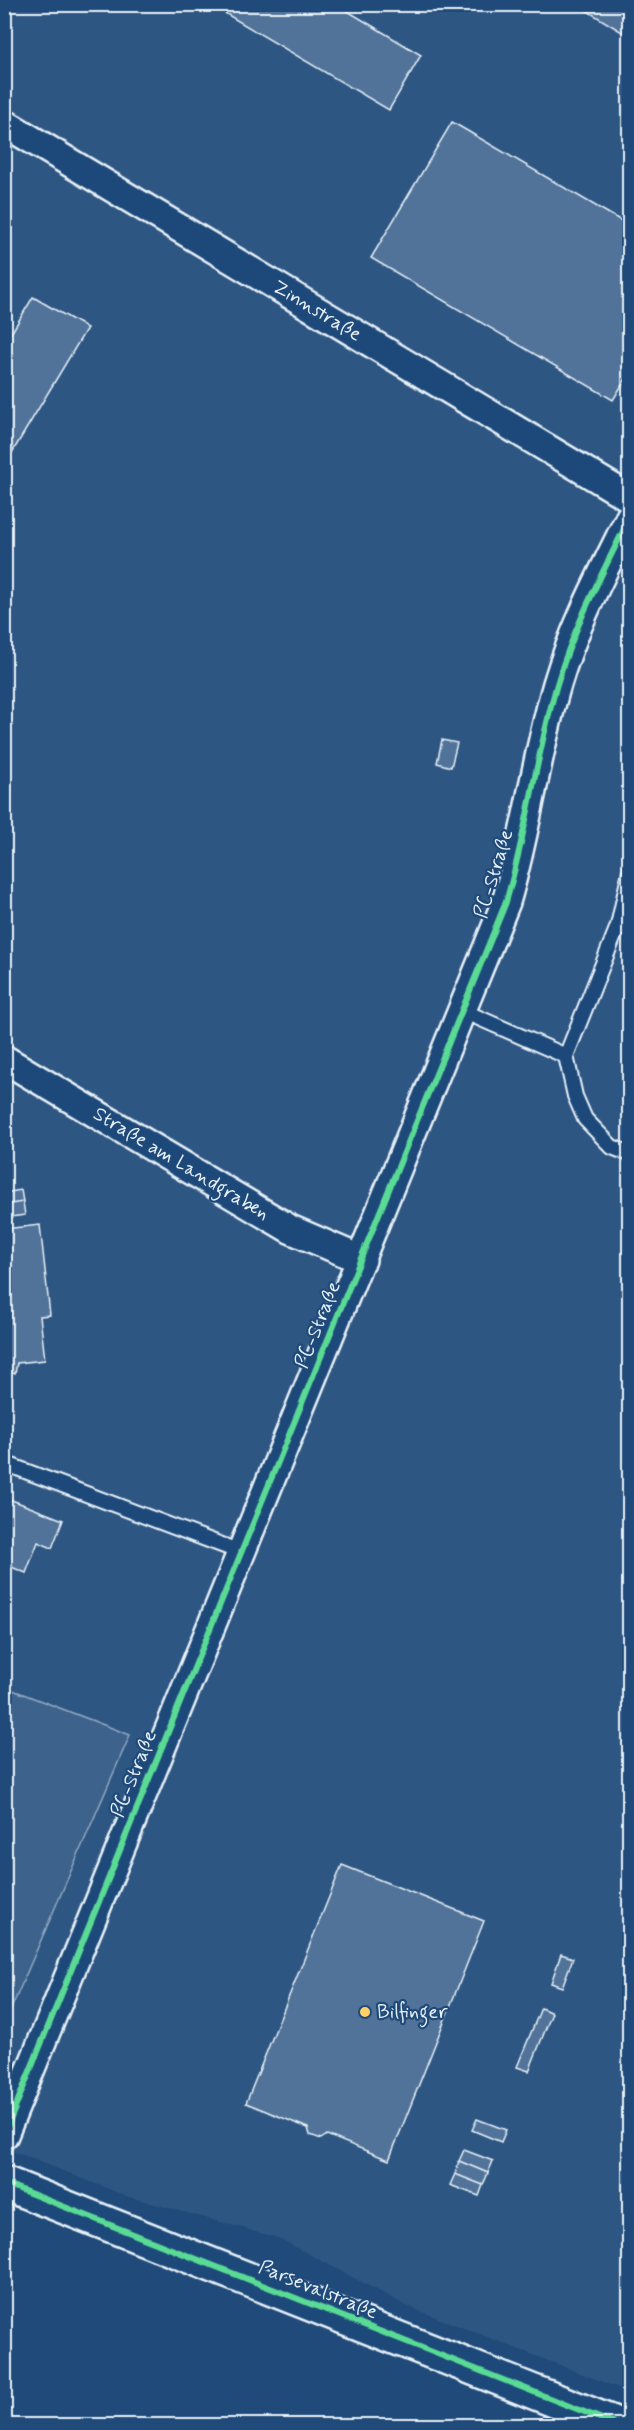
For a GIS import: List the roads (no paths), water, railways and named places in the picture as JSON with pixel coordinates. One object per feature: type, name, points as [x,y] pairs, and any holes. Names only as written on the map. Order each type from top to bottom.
[{"type":"street","name":"Zinnstraße","points":[[4,123],[630,498]]},
{"type":"street","name":"PC-Straße","points":[[4,2135],[243,1553],[506,902],[520,855],[557,683],[572,640],[630,517]]},
{"type":"street","name":"Straße am Landgraben","points":[[5,1059],[290,1229],[362,1260]]},
{"type":"street","name":"Parsevalstraße","points":[[4,2183],[620,2426]]},
{"type":"lane","points":[[630,871],[624,928],[566,1056],[575,1096],[585,1119],[612,1147],[630,1154]]},
{"type":"lane","points":[[463,1011],[566,1056]]},
{"type":"lane","points":[[4,1463],[243,1553]]},
{"type":"place","name":"Bilfinger","points":[[365,2012]]}]
